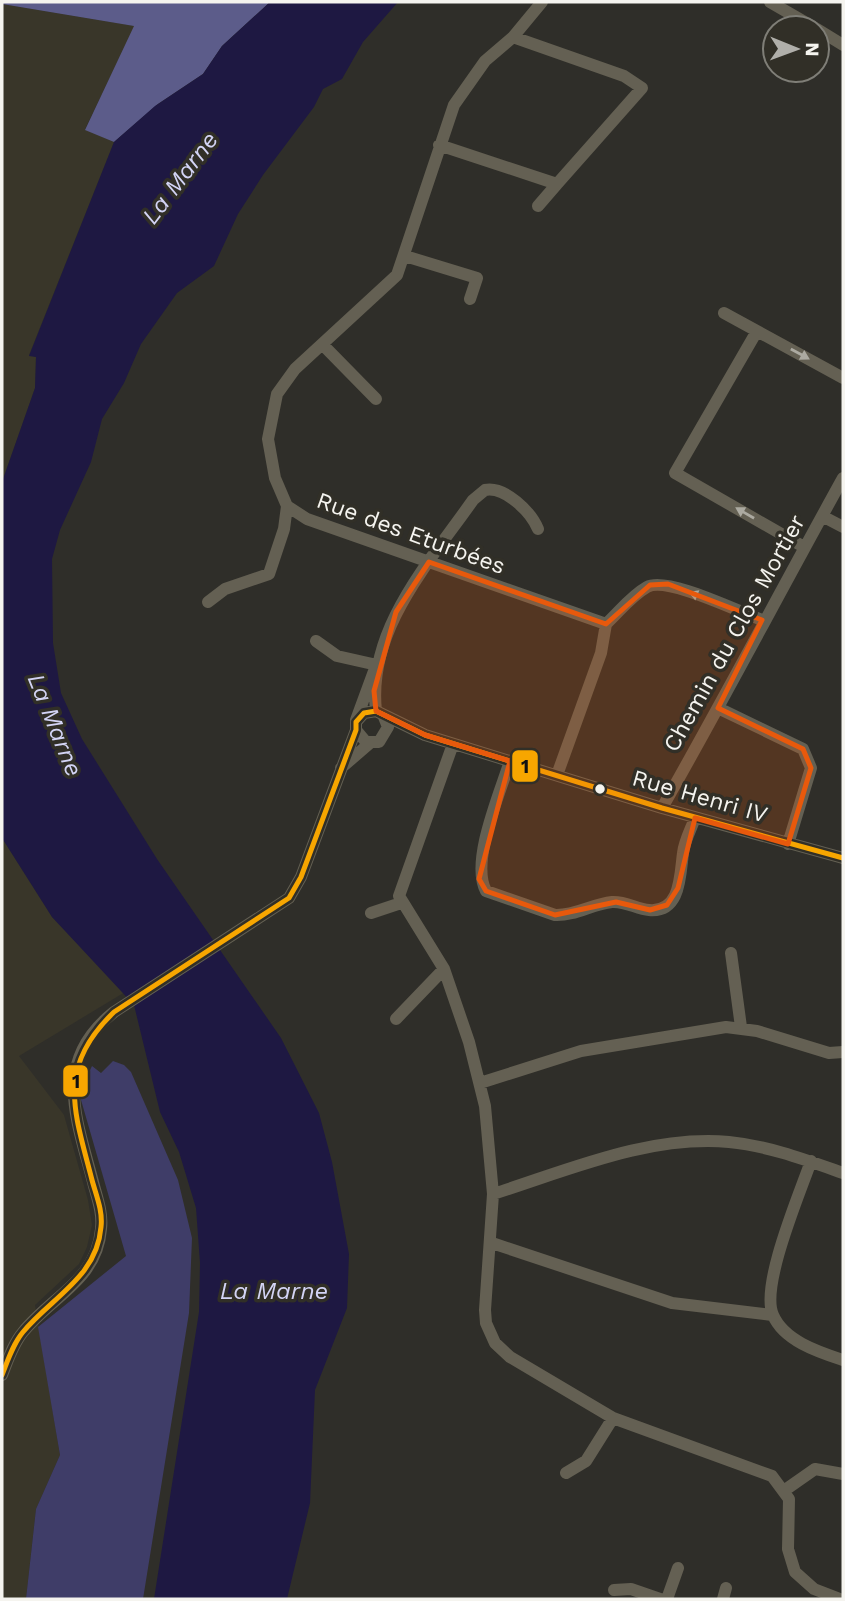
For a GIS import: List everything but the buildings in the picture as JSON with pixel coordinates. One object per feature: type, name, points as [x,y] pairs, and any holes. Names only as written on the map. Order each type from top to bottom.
[{"type":"street","name":"Rue des Eturbées","points":[[542,2],[513,37],[485,61],[461,92],[439,145],[405,256],[391,282],[284,383],[272,410],[268,439],[280,495],[287,506],[307,519],[606,624]]},
{"type":"street","points":[[770,2],[790,14]]},
{"type":"street","points":[[513,37],[624,76],[642,88],[538,206]]},
{"type":"street","points":[[439,145],[557,184]]},
{"type":"street","points":[[405,256],[477,278],[470,299]]},
{"type":"street","points":[[724,313],[843,378]]},
{"type":"street","points":[[757,331],[675,472],[804,547]]},
{"type":"street","points":[[323,345],[376,399]]},
{"type":"street","name":"Chemin du Clos Mortier","points":[[662,808],[718,708],[762,620],[843,478]]},
{"type":"street","points":[[2,1375],[21,1335],[81,1279],[98,1247],[101,1213],[74,1107],[73,1081],[78,1059],[91,1034],[101,1023],[130,1002],[281,906],[295,889],[356,726],[366,686],[377,665],[396,612],[473,500],[485,490],[500,491],[528,512],[538,529]]},
{"type":"street","points":[[208,602],[225,589],[269,574],[282,539],[287,506]]},
{"type":"street","points":[[822,516],[843,527]]},
{"type":"street","points":[[557,775],[601,653],[606,624],[650,585],[668,584],[762,620]]},
{"type":"street","points":[[317,641],[337,656],[377,665]]},
{"type":"street","points":[[340,769],[370,743],[385,737],[388,727],[380,714],[377,665]]},
{"type":"street","points":[[718,708],[803,749],[809,757],[811,768],[788,844]]},
{"type":"street","points":[[356,726],[364,713],[380,714]]},
{"type":"street","name":"Rue Henri IV","points":[[380,714],[425,735],[453,744],[695,818],[843,858]]},
{"type":"street","points":[[356,726],[362,740],[370,743]]},
{"type":"street","name":"Rue Henri IV","points":[[385,737],[425,735]]},
{"type":"street","points":[[453,744],[400,887],[401,903],[444,969],[470,1042],[480,1083],[490,1133],[494,1194],[485,1310],[486,1323],[495,1343],[510,1357],[613,1418],[761,1470],[778,1481],[785,1490],[791,1509],[788,1549],[795,1572],[814,1589],[840,1599]]},
{"type":"street","points":[[510,761],[482,856],[479,879],[486,891],[555,915],[616,902],[650,910],[660,909],[675,899],[683,852],[695,818]]},
{"type":"street","points":[[371,913],[401,903]]},
{"type":"street","points":[[731,953],[741,1027]]},
{"type":"street","points":[[396,1019],[444,969]]},
{"type":"street","points":[[480,1083],[541,1062],[615,1044],[741,1027],[829,1053],[843,1052]]},
{"type":"street","points":[[494,1194],[627,1153],[687,1142],[754,1146],[811,1161],[843,1173]]},
{"type":"street","points":[[811,1161],[772,1277],[769,1290],[772,1315],[795,1339],[843,1360]]},
{"type":"street","points":[[492,1243],[671,1303],[772,1315]]},
{"type":"street","points":[[566,1473],[586,1461],[613,1418]]},
{"type":"street","points":[[785,1490],[815,1469],[843,1474]]},
{"type":"street","points":[[667,1599],[678,1568]]},
{"type":"street","points":[[614,1590],[631,1590],[660,1599]]},
{"type":"highlighted area","points":[[429,562],[606,624],[650,585],[668,584],[762,620],[718,708],[803,749],[811,768],[788,844],[695,818],[678,888],[667,905],[650,910],[616,902],[555,915],[486,891],[479,879],[510,761],[425,735],[376,711],[374,691],[396,612]]},
{"type":"shaded area","points":[[2,2],[270,2],[222,46],[203,74],[158,104],[114,142],[85,130],[134,26]]},
{"type":"shaded area","points":[[2,4],[135,26],[85,129],[114,142],[29,355],[36,357],[35,388],[2,482]]},
{"type":"shaded area","points":[[2,838],[52,917],[125,992],[19,1056],[64,1115],[88,1200],[92,1225],[87,1247],[79,1264],[35,1305],[60,1455],[36,1509],[26,1599],[2,1599]]},
{"type":"shaded area","points":[[113,1061],[124,1065],[131,1072],[178,1180],[192,1238],[189,1313],[143,1599],[26,1599],[36,1509],[60,1455],[38,1327],[126,1256],[79,1093],[92,1066],[101,1073]]},
{"type":"water","name":"La Marne","points":[[270,2],[398,2],[363,42],[342,79],[323,89],[314,107],[263,175],[238,214],[214,266],[177,293],[141,344],[124,383],[102,419],[91,462],[60,530],[52,559],[53,643],[61,693],[82,739],[157,859],[281,1038],[319,1113],[332,1162],[349,1254],[347,1308],[315,1390],[310,1503],[287,1599],[154,1599],[199,1312],[200,1263],[196,1208],[179,1152],[160,1112],[134,1005],[52,917],[2,838],[2,482],[35,388],[36,357],[29,356],[114,142],[155,106],[203,74],[222,46]]},
{"type":"transit line","name":"1","points":[[2,1375],[19,1337],[82,1273],[98,1244],[100,1209],[80,1132],[74,1091],[84,1052],[96,1032],[114,1012],[289,898],[301,877],[356,730],[356,722],[364,713],[376,711],[425,735],[662,808],[843,858]]}]
